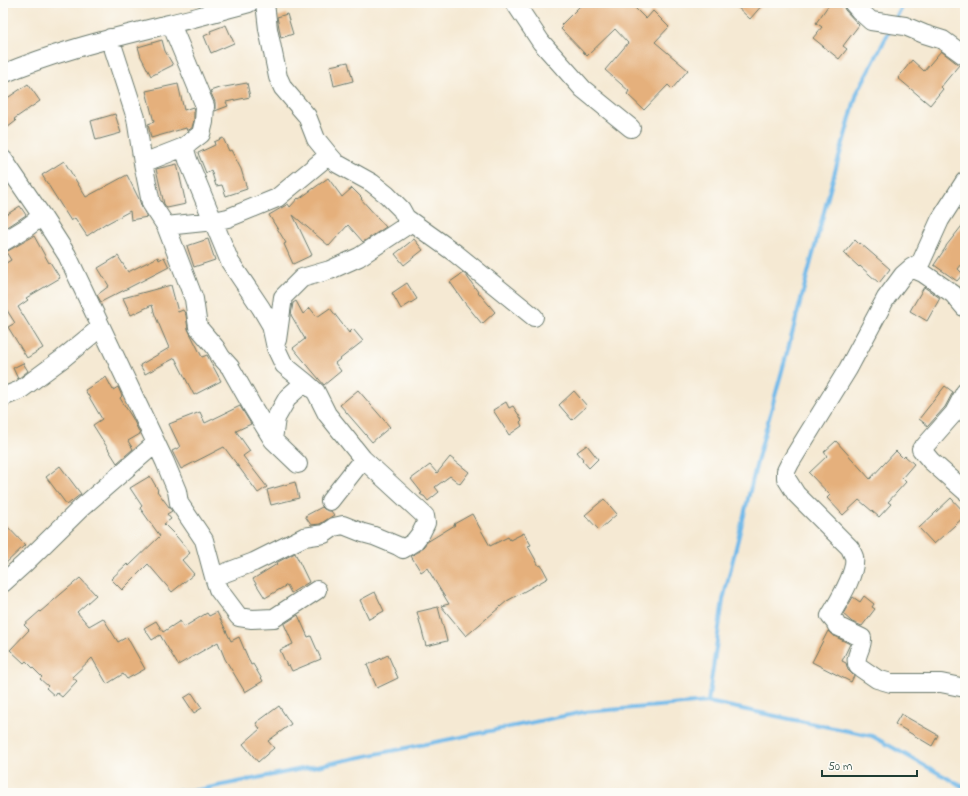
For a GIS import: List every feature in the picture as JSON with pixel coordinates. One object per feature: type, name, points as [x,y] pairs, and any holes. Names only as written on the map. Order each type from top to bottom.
[{"type":"street","points":[[3,74],[40,60],[110,38],[171,24],[249,3]]},
{"type":"street","points":[[266,3],[268,29],[278,77],[283,88],[307,116],[316,139],[329,156],[336,163],[372,183],[401,209],[406,218],[455,253],[534,317]]},
{"type":"street","points":[[515,3],[541,42],[583,88],[631,128]]},
{"type":"street","points":[[854,3],[858,10],[871,21],[906,26],[943,40],[965,56]]},
{"type":"street","points":[[143,163],[184,147],[201,134],[204,122],[205,106],[171,24]]},
{"type":"street","points":[[110,38],[136,118],[151,203],[166,226],[194,299],[198,327],[230,367],[273,440],[298,464]]},
{"type":"street","points":[[184,147],[230,262],[271,325],[276,348],[284,365],[316,392],[327,414],[363,459],[425,516],[426,523],[414,542],[403,549],[374,536],[343,525],[324,534],[304,537],[254,562],[214,577]]},
{"type":"street","points":[[166,226],[228,218],[277,198],[329,156]]},
{"type":"street","points":[[3,159],[67,255],[165,462],[177,491],[179,503],[204,540],[218,589],[239,617],[252,619],[274,618],[317,590]]},
{"type":"street","points":[[965,181],[940,220],[921,262],[903,275],[886,298],[848,369],[786,471],[786,478],[796,494],[850,548],[854,558],[853,571],[844,593],[830,616],[837,626],[862,638],[862,643],[856,658],[856,663],[858,666],[877,679],[891,683],[941,683],[965,688]]},
{"type":"street","points":[[3,242],[42,216]]},
{"type":"street","points":[[276,348],[284,297],[302,278],[330,270],[359,257],[406,226],[406,218]]},
{"type":"street","points":[[911,268],[923,273],[952,294],[965,308]]},
{"type":"street","points":[[3,397],[20,390],[62,359],[101,327]]},
{"type":"street","points":[[273,440],[276,418],[288,397],[305,382]]},
{"type":"street","points":[[965,392],[954,413],[921,449],[965,491]]},
{"type":"street","points":[[3,583],[80,509],[156,443]]},
{"type":"street","points":[[330,501],[363,459]]},
{"type":"building","points":[[583,3],[630,3],[646,19],[653,11],[669,27],[655,42],[688,70],[672,89],[668,85],[644,110],[627,94],[629,91],[605,70],[628,43],[615,29],[587,56],[561,29],[563,27],[561,25]]},
{"type":"building","points":[[733,3],[764,3],[750,19]]},
{"type":"building","points":[[830,3],[843,3],[845,10],[859,25],[843,46],[847,49],[839,59],[813,38],[822,27],[816,23]]},
{"type":"building","points":[[287,14],[293,34],[281,38],[277,17]]},
{"type":"building","points":[[226,25],[234,43],[211,53],[204,36],[211,33],[210,31]]},
{"type":"building","points":[[162,40],[165,51],[173,65],[151,76],[141,57],[138,47]]},
{"type":"building","points":[[941,51],[959,65],[941,87],[943,89],[930,105],[898,78],[912,60],[924,71]]},
{"type":"building","points":[[348,62],[353,81],[334,86],[330,66]]},
{"type":"building","points":[[247,83],[250,97],[226,102],[228,106],[215,111],[215,102],[210,91]]},
{"type":"building","points":[[28,84],[40,101],[14,119],[16,121],[3,131],[3,101]]},
{"type":"building","points":[[178,84],[184,110],[193,107],[194,120],[192,128],[187,131],[186,128],[151,138],[148,124],[154,122],[146,91]]},
{"type":"building","points":[[115,114],[121,133],[96,140],[91,121]]},
{"type":"building","points":[[223,138],[229,151],[231,150],[241,169],[247,189],[226,196],[222,185],[216,186],[211,170],[206,173],[198,153],[215,145],[214,142]]},
{"type":"building","points":[[64,161],[86,197],[127,175],[147,217],[131,220],[130,211],[106,223],[87,236],[75,218],[71,221],[42,175]]},
{"type":"building","points":[[177,164],[186,204],[167,208],[164,204],[156,169]]},
{"type":"building","points":[[328,178],[342,197],[352,188],[386,227],[363,242],[348,225],[329,246],[293,215],[312,255],[293,264],[284,244],[286,243],[269,215],[288,204],[290,207],[298,198],[299,199]]},
{"type":"building","points":[[20,206],[26,215],[3,230],[3,217]]},
{"type":"building","points":[[965,222],[965,260],[958,269],[963,274],[957,281],[934,265],[946,246]]},
{"type":"building","points":[[34,236],[49,263],[50,262],[60,278],[26,298],[28,300],[18,307],[43,348],[27,358],[8,327],[15,323],[3,304],[3,265],[11,260],[6,252]]},
{"type":"building","points":[[208,239],[215,260],[194,267],[187,246]]},
{"type":"building","points":[[414,239],[423,250],[404,265],[395,254]]},
{"type":"building","points":[[855,240],[890,269],[879,283],[844,253]]},
{"type":"building","points":[[118,256],[128,272],[158,257],[159,260],[164,257],[169,267],[101,302],[97,295],[109,286],[98,268]]},
{"type":"building","points":[[463,273],[495,312],[482,324],[450,282]]},
{"type":"building","points":[[407,283],[417,299],[401,309],[392,293]]},
{"type":"building","points":[[171,285],[178,312],[183,310],[186,315],[188,329],[202,357],[207,355],[221,381],[194,395],[175,358],[145,374],[140,365],[169,348],[152,305],[131,315],[123,298]]},
{"type":"building","points":[[924,287],[940,298],[927,321],[910,311]]},
{"type":"building","points":[[296,301],[303,314],[310,308],[317,317],[330,308],[349,333],[353,329],[363,341],[335,363],[341,371],[324,385],[293,348],[305,339],[291,315],[293,303]]},
{"type":"building","points":[[23,363],[28,371],[18,379],[13,368]]},
{"type":"building","points":[[106,377],[113,390],[118,387],[122,396],[120,398],[140,434],[128,441],[133,449],[117,463],[93,425],[102,419],[85,390]]},
{"type":"building","points":[[945,386],[953,392],[945,407],[928,426],[919,419]]},
{"type":"building","points":[[358,390],[390,427],[372,442],[340,405]]},
{"type":"building","points":[[574,391],[587,406],[572,420],[559,405]]},
{"type":"building","points":[[506,402],[509,408],[513,406],[522,420],[520,422],[522,426],[509,435],[493,410]]},
{"type":"building","points":[[240,406],[251,424],[236,431],[250,451],[243,456],[267,487],[258,493],[224,447],[181,469],[172,451],[180,447],[169,424],[200,412],[205,423]]},
{"type":"building","points":[[836,441],[870,479],[896,451],[903,458],[905,456],[914,464],[902,478],[906,482],[888,502],[891,504],[879,517],[859,500],[843,515],[827,498],[830,495],[809,473],[827,456],[824,452]]},
{"type":"building","points":[[587,445],[598,459],[589,468],[577,452]]},
{"type":"building","points":[[450,457],[469,472],[460,484],[450,476],[435,487],[439,492],[428,501],[420,494],[422,493],[411,479],[430,465],[437,473]]},
{"type":"building","points":[[60,466],[81,494],[67,505],[46,477]]},
{"type":"building","points":[[150,476],[158,490],[157,491],[172,511],[167,514],[171,519],[164,524],[190,553],[182,560],[194,574],[172,592],[148,564],[122,590],[111,579],[127,564],[129,566],[160,536],[140,508],[142,506],[130,488]]},
{"type":"building","points":[[295,482],[299,498],[271,505],[267,490]]},
{"type":"building","points":[[951,498],[965,513],[965,516],[934,544],[919,528]]},
{"type":"building","points":[[604,499],[617,514],[599,530],[585,515]]},
{"type":"building","points":[[322,507],[328,511],[331,511],[334,515],[320,524],[311,525],[305,516]]},
{"type":"building","points":[[472,514],[490,546],[508,537],[510,540],[524,533],[531,545],[528,546],[539,566],[541,565],[548,578],[507,601],[466,636],[441,606],[449,604],[427,568],[421,572],[411,556],[420,551],[427,542]]},
{"type":"building","points":[[3,522],[25,545],[3,566]]},
{"type":"building","points":[[295,553],[309,582],[291,593],[287,585],[265,598],[253,579],[277,564],[276,563]]},
{"type":"building","points":[[80,578],[96,595],[77,612],[89,626],[103,618],[118,642],[127,637],[145,669],[127,679],[123,674],[107,684],[92,658],[72,677],[77,681],[62,697],[57,693],[55,696],[46,688],[48,686],[40,679],[42,677],[26,661],[24,663],[10,650],[29,630],[24,625]]},
{"type":"building","points":[[375,592],[384,611],[369,619],[360,600]]},
{"type":"building","points":[[864,596],[874,604],[872,607],[875,609],[862,626],[852,622],[843,614],[853,597],[860,602]]},
{"type":"building","points":[[438,607],[447,641],[426,646],[417,612]]},
{"type":"building","points":[[217,612],[231,641],[239,637],[251,665],[253,664],[263,681],[245,692],[225,659],[218,642],[178,665],[160,635],[152,640],[144,628],[156,621],[163,632],[180,621],[184,627],[207,613],[209,616]]},
{"type":"building","points":[[298,615],[308,637],[311,636],[321,659],[292,671],[289,665],[287,666],[280,650],[293,644],[284,624]]},
{"type":"building","points":[[828,631],[832,635],[850,644],[842,661],[846,663],[848,670],[854,676],[851,682],[812,662]]},
{"type":"building","points":[[388,655],[398,678],[377,688],[367,665]]},
{"type":"building","points":[[192,693],[202,708],[194,713],[184,698]]},
{"type":"building","points":[[279,706],[291,724],[268,741],[274,748],[258,762],[243,744],[260,729],[256,723]]},
{"type":"building","points":[[901,714],[938,735],[932,746],[895,724]]},
{"type":"waterway","points":[[895,20],[904,3]]},
{"type":"waterway","points":[[708,702],[723,600],[759,454],[829,193],[857,93],[891,28]]},
{"type":"waterway","points":[[135,793],[198,790],[584,712],[708,702],[872,736],[965,788]]}]
